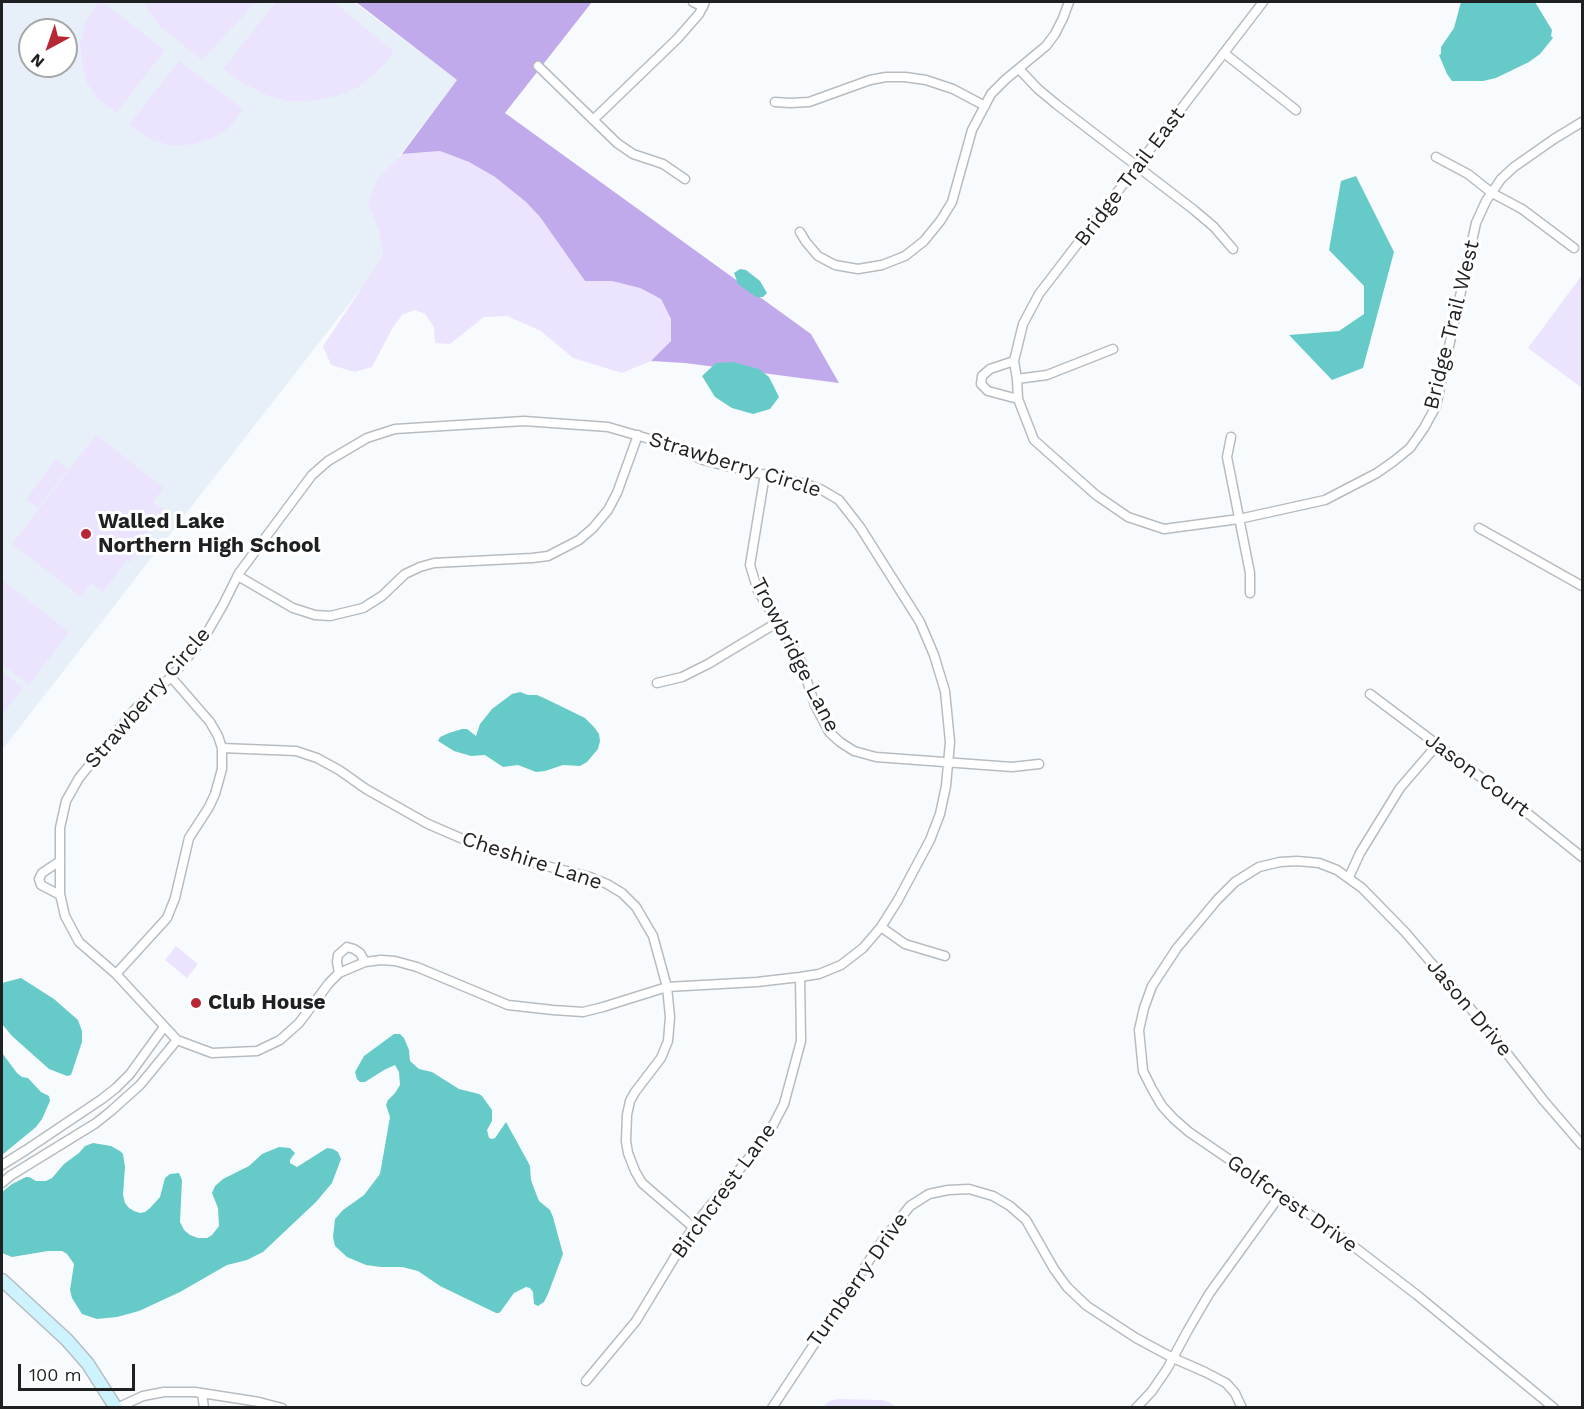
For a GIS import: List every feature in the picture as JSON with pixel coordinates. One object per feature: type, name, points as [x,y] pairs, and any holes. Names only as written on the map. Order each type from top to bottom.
[{"type":"main road","points":[[2,1280],[68,1340],[88,1364],[117,1407]]},
{"type":"street","points":[[593,120],[676,39],[704,4],[693,2]]},
{"type":"street","points":[[800,232],[818,256],[835,265],[858,269],[882,265],[905,256],[924,241],[952,202],[972,130],[991,94],[1046,46],[1055,34],[1069,2]]},
{"type":"street","name":"Bridge Trail East","points":[[1096,495],[1034,440],[1018,399],[1014,361],[1023,324],[1039,294],[1263,2]]},
{"type":"street","points":[[1224,53],[1296,110]]},
{"type":"street","points":[[538,66],[617,143],[633,154],[663,164],[685,179]]},
{"type":"street","points":[[1019,69],[1047,97],[1194,210],[1214,227],[1233,249]]},
{"type":"street","points":[[775,102],[809,102],[870,80],[905,77],[926,80],[953,89],[985,105]]},
{"type":"street","name":"Bridge Trail West","points":[[1096,495],[1128,517],[1164,529],[1239,519],[1325,500],[1377,473],[1394,461],[1410,448],[1436,406],[1476,223],[1486,201],[1514,167],[1582,122]]},
{"type":"street","points":[[1436,157],[1468,174],[1492,193],[1522,209],[1574,248]]},
{"type":"street","points":[[1017,379],[1047,375],[1113,349]]},
{"type":"street","points":[[1014,361],[990,369],[982,376],[981,384],[988,392],[1018,399]]},
{"type":"street","name":"Strawberry Circle","points":[[524,421],[608,428],[660,442],[703,460],[765,474],[806,484],[839,500],[860,527],[920,622],[934,655],[945,691],[950,742],[946,786],[940,814],[930,840],[881,927],[863,948],[841,965],[819,974],[800,977],[667,987],[583,1012],[508,1005],[417,967],[395,961],[365,962],[339,973],[299,1023],[280,1040],[257,1051],[212,1053],[177,1040],[116,974],[79,942],[65,916],[60,895],[60,828],[66,801],[79,778],[137,707],[171,677],[204,636],[238,576],[312,475],[328,460],[367,438],[396,429],[524,421]]},
{"type":"street","points":[[238,576],[293,608],[315,615],[330,616],[363,608],[382,596],[405,574],[434,563],[548,556],[579,540],[608,510],[617,494],[638,435]]},
{"type":"street","points":[[1231,437],[1227,457],[1250,573],[1250,593]]},
{"type":"street","name":"Trowbridge Lane","points":[[765,474],[750,565],[758,591],[800,660],[815,705],[829,732],[854,751],[876,757],[1012,767],[1039,764]]},
{"type":"street","points":[[1479,528],[1582,586]]},
{"type":"street","points":[[657,683],[682,677],[778,622]]},
{"type":"street","points":[[116,974],[167,918],[175,898],[189,838],[209,807],[222,769],[222,748],[218,736],[210,722],[171,677]]},
{"type":"street","name":"Jason Court","points":[[1370,694],[1511,800],[1582,857]]},
{"type":"street","points":[[1348,877],[1400,788],[1437,745]]},
{"type":"street","name":"Cheshire Lane","points":[[222,748],[296,751],[317,758],[366,789],[438,829],[486,849],[590,877],[622,894],[636,907],[653,936],[667,987],[670,1017],[668,1041],[661,1058],[630,1101],[627,1115],[628,1153],[642,1183],[693,1227]]},
{"type":"street","points":[[60,861],[42,873],[39,879],[41,885],[60,895]]},
{"type":"street","name":"Jason Drive","points":[[1175,951],[1217,900],[1235,882],[1258,867],[1297,861],[1319,863],[1337,870],[1366,892],[1413,941],[1582,1145]]},
{"type":"street","points":[[881,927],[905,944],[945,956]]},
{"type":"street","name":"Strawberry Circle","points":[[339,973],[338,955],[347,947],[360,953],[365,962]]},
{"type":"street","name":"Golfcrest Drive","points":[[1175,951],[1152,986],[1139,1030],[1143,1071],[1162,1106],[1189,1132],[1332,1229],[1554,1407]]},
{"type":"street","name":"Birchcrest Lane","points":[[586,1381],[636,1321],[693,1227],[769,1133],[784,1104],[801,1041],[800,977]]},
{"type":"street","points":[[2,1165],[116,1088],[130,1074],[164,1028]]},
{"type":"street","points":[[2,1183],[111,1111],[140,1085],[177,1040]]},
{"type":"street","points":[[102,1099],[111,1111]]},
{"type":"street","points":[[26,1150],[33,1163]]},
{"type":"street","name":"Turnberry Drive","points":[[772,1407],[894,1225],[910,1206],[929,1194],[948,1190],[969,1190],[993,1196],[1010,1206],[1028,1222],[1067,1287],[1087,1306],[1136,1338],[1226,1383],[1235,1393],[1242,1407]]},
{"type":"street","points":[[1136,1407],[1152,1391],[1167,1370],[1204,1303],[1226,1269],[1281,1194]]},
{"type":"street","points":[[117,1407],[143,1396],[164,1392],[201,1393],[282,1407]]},
{"type":"street","points":[[201,1393],[204,1407]]},
{"type":"shaded area","name":"Walled Lake Northern High School","points":[[2,2],[354,2],[457,80],[394,163],[434,195],[2,750]]},
{"type":"shaded area","points":[[99,2],[165,50],[116,113],[98,99],[87,83],[82,65],[80,43],[86,21]]},
{"type":"shaded area","points":[[145,2],[254,2],[202,60],[163,29],[148,11]]},
{"type":"shaded area","points":[[276,2],[334,2],[394,52],[380,69],[359,87],[336,96],[313,101],[288,101],[266,95],[223,69]]},
{"type":"shaded area","points":[[356,2],[592,2],[505,113],[811,334],[839,383],[685,363],[651,361],[671,341],[671,319],[661,299],[640,288],[612,281],[585,281],[540,217],[526,202],[495,177],[469,162],[440,151],[402,154],[457,80]]},
{"type":"shaded area","points":[[179,61],[243,109],[229,128],[213,138],[194,144],[172,146],[150,139],[129,125]]},
{"type":"shaded area","points":[[440,151],[469,162],[495,177],[526,202],[540,217],[585,281],[612,281],[640,288],[661,299],[671,319],[671,341],[651,361],[622,373],[573,358],[541,331],[507,316],[484,317],[450,344],[435,343],[434,327],[425,314],[415,310],[402,315],[372,367],[355,372],[331,365],[323,346],[383,256],[379,229],[368,204],[378,178],[402,154]]},
{"type":"shaded area","points":[[1582,275],[1582,388],[1528,348]]},
{"type":"shaded area","points":[[96,435],[164,488],[153,502],[165,511],[140,543],[142,545],[130,562],[127,560],[103,592],[91,583],[81,597],[12,544]]},
{"type":"shaded area","points":[[56,459],[68,469],[38,508],[26,499]]},
{"type":"shaded area","points":[[2,580],[69,632],[29,685],[2,664]]},
{"type":"shaded area","points":[[2,671],[23,688],[2,715]]},
{"type":"shaded area","points":[[176,946],[198,964],[187,978],[165,960]]},
{"type":"shaded area","points":[[838,1399],[882,1400],[897,1407],[823,1407],[829,1401]]},
{"type":"water","points":[[1461,2],[1535,2],[1552,30],[1553,38],[1540,54],[1529,62],[1496,78],[1483,81],[1452,81],[1439,55],[1441,47],[1454,28]]},
{"type":"water","points":[[1356,176],[1394,252],[1363,368],[1332,380],[1289,335],[1339,331],[1364,314],[1364,286],[1329,250],[1341,181]]},
{"type":"water","points":[[740,269],[746,270],[760,281],[767,293],[763,297],[756,297],[738,284],[734,273]]},
{"type":"water","points":[[733,362],[759,369],[769,377],[779,397],[770,409],[753,414],[732,408],[715,397],[702,376],[716,363]]},
{"type":"water","points":[[520,692],[544,698],[585,718],[594,727],[599,734],[600,741],[598,749],[587,762],[580,766],[563,765],[536,772],[518,765],[503,767],[485,755],[471,756],[454,751],[438,741],[440,737],[462,729],[467,729],[476,736],[480,724],[492,709],[512,694]]},
{"type":"water","points":[[21,978],[54,999],[78,1020],[82,1031],[82,1042],[71,1075],[67,1076],[49,1069],[2,1024],[2,983]]},
{"type":"water","points":[[394,1034],[400,1034],[404,1038],[409,1050],[410,1061],[419,1069],[432,1072],[459,1089],[482,1096],[492,1110],[492,1121],[487,1130],[489,1138],[495,1138],[506,1122],[528,1162],[531,1180],[539,1201],[550,1210],[553,1217],[563,1254],[548,1294],[544,1302],[538,1306],[534,1304],[533,1292],[526,1287],[514,1293],[501,1311],[496,1313],[440,1286],[418,1271],[402,1267],[366,1265],[347,1257],[335,1246],[333,1237],[335,1219],[343,1210],[364,1195],[380,1174],[390,1117],[386,1105],[400,1085],[399,1072],[395,1065],[365,1082],[357,1079],[355,1072],[364,1056]]},
{"type":"water","points":[[2,1053],[17,1073],[28,1078],[41,1092],[49,1096],[50,1101],[36,1127],[2,1155]]},
{"type":"water","points":[[93,1143],[111,1146],[123,1154],[125,1167],[123,1195],[125,1203],[134,1211],[140,1213],[150,1208],[160,1197],[165,1178],[170,1174],[179,1173],[182,1180],[180,1222],[184,1230],[198,1238],[207,1238],[219,1226],[218,1208],[212,1193],[215,1186],[223,1179],[249,1166],[262,1154],[279,1147],[290,1148],[295,1153],[290,1163],[297,1167],[327,1148],[338,1152],[341,1159],[332,1183],[316,1202],[263,1252],[247,1260],[227,1265],[180,1292],[139,1311],[97,1319],[82,1314],[72,1298],[70,1290],[74,1264],[67,1254],[62,1251],[48,1251],[12,1257],[2,1253],[2,1192],[26,1177],[36,1181],[46,1181],[52,1178],[85,1146]]},
{"type":"place","name":"Walled Lake Northern High School","points":[[86,534]]},
{"type":"place","name":"Club House","points":[[196,1003]]}]
